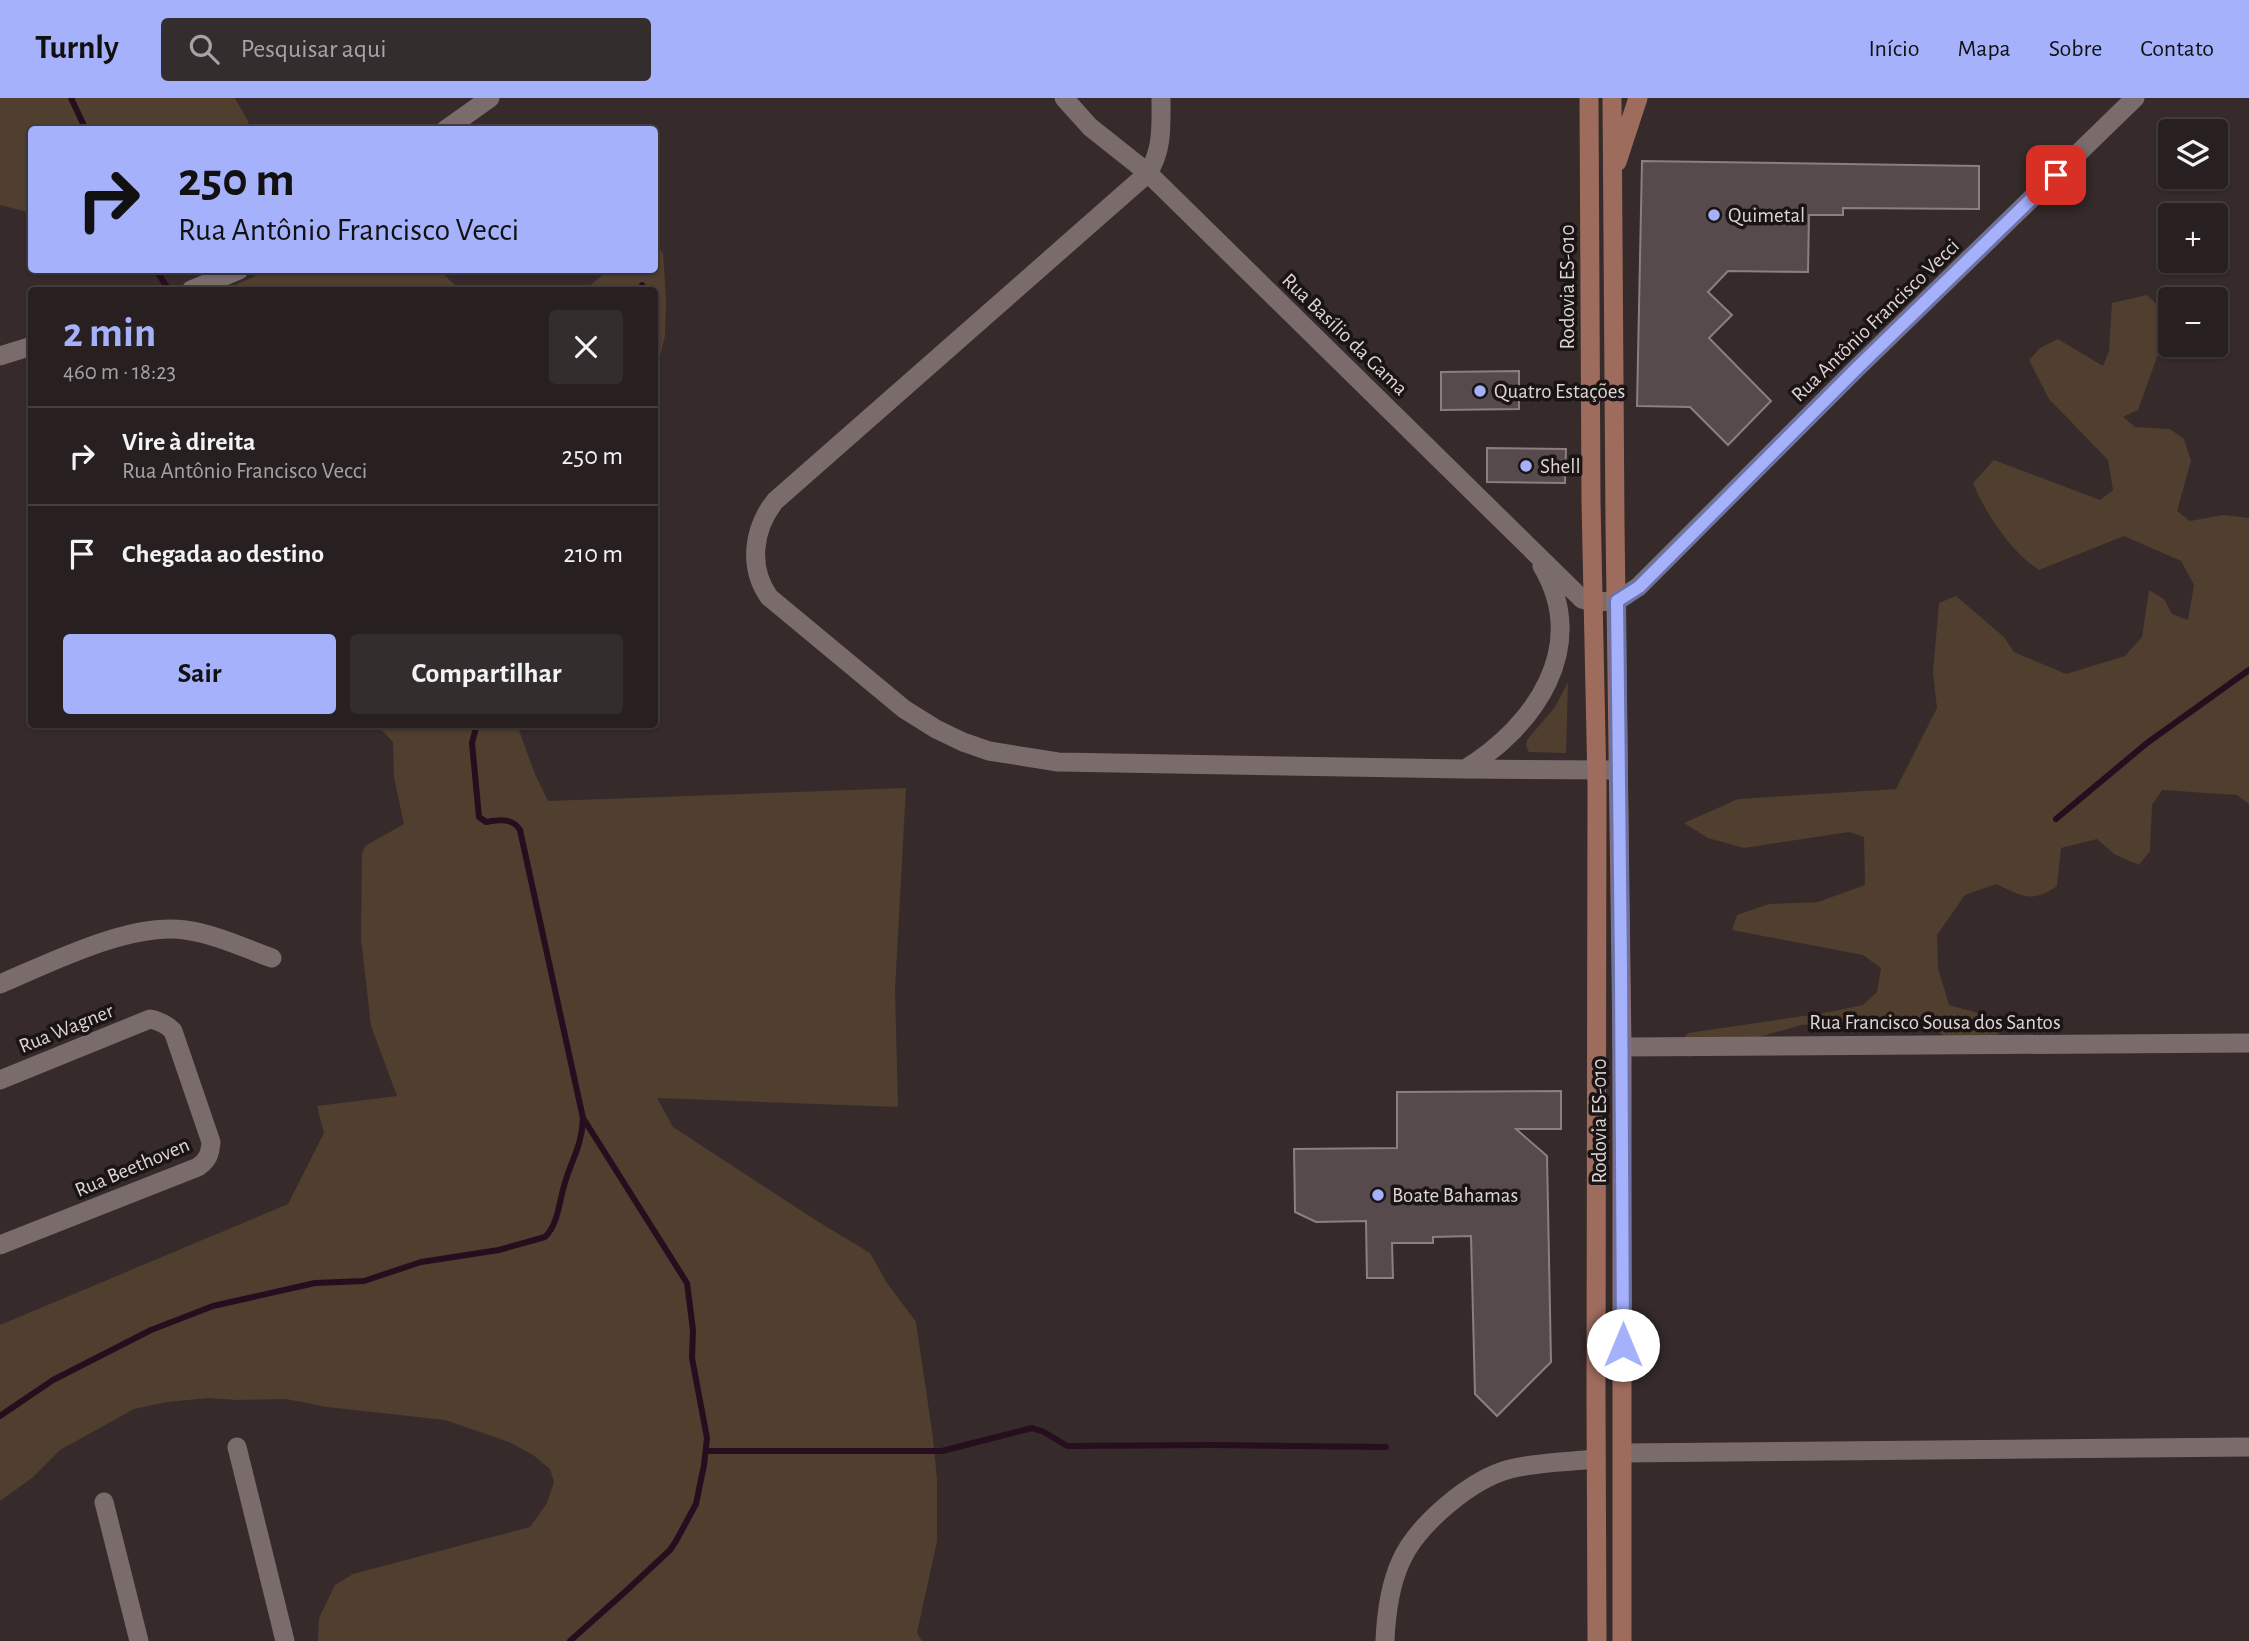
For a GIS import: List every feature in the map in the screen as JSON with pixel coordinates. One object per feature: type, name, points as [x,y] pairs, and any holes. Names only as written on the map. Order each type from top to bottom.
[{"type":"main road","name":"Rodovia ES-010","points":[[1589,98],[1597,770],[1597,1641]]},
{"type":"main road","name":"Rodovia ES-010","points":[[1612,98],[1622,1047],[1622,1641]]},
{"type":"main road","points":[[1612,176],[1638,98]]},
{"type":"street","points":[[451,126],[490,98]]},
{"type":"street","name":"Rua Basílio da Gama","points":[[1063,98],[1090,127],[1148,173],[1582,599],[1593,602]]},
{"type":"street","points":[[1161,98],[1159,148],[1156,162],[1148,173],[765,513],[756,543],[755,559],[761,586],[769,597],[904,709],[944,734],[989,751],[1058,762],[1620,770]]},
{"type":"street","name":"Rua Antônio Francisco Vecci","points":[[1617,601],[1639,587],[1857,368],[2135,98]]},
{"type":"street","points":[[198,287],[232,273]]},
{"type":"street","points":[[0,356],[28,347]]},
{"type":"street","points":[[1464,769],[1494,750],[1514,732],[1544,692],[1551,674],[1557,652],[1557,604],[1553,588],[1536,553]]},
{"type":"street","points":[[1593,602],[1617,601]]},
{"type":"street","points":[[0,984],[68,955],[116,939],[159,929],[183,929],[208,935],[272,958]]},
{"type":"street","name":"Rua Wagner","points":[[0,1080],[150,1019]]},
{"type":"street","name":"Rua Beethoven","points":[[0,1245],[198,1167],[206,1161],[211,1152],[211,1142],[173,1031],[166,1024],[150,1019]]},
{"type":"street","name":"Rua Francisco Sousa dos Santos","points":[[1622,1047],[2249,1043]]},
{"type":"street","points":[[237,1447],[285,1641]]},
{"type":"street","points":[[1623,1454],[2249,1447]]},
{"type":"street","points":[[1385,1641],[1391,1593],[1401,1561],[1417,1536],[1456,1496],[1494,1474],[1512,1468],[1596,1459]]},
{"type":"street","points":[[104,1502],[139,1641]]},
{"type":"shaded area","points":[[0,98],[235,98],[249,123],[245,126],[28,126],[28,212],[0,205]]},
{"type":"shaded area","points":[[658,246],[663,253],[666,299],[665,336],[658,364],[658,287],[588,287],[605,273],[658,273]]},
{"type":"shaded area","points":[[262,273],[442,273],[457,287],[231,287]]},
{"type":"shaded area","points":[[2147,295],[2158,305],[2158,354],[2138,410],[2123,417],[2135,427],[2170,429],[2184,439],[2191,461],[2177,511],[2190,521],[2223,515],[2249,518],[2249,804],[2237,795],[2162,790],[2152,805],[2150,851],[2139,865],[2114,854],[2097,839],[2061,848],[2057,886],[2048,892],[2033,896],[2020,895],[1996,884],[1965,895],[1937,935],[1938,968],[1949,1005],[1996,1018],[2000,1033],[1968,1052],[1937,1031],[1898,1019],[1801,1025],[1690,1057],[1678,1045],[1688,1033],[1863,1005],[1877,992],[1881,968],[1863,955],[1732,930],[1737,915],[1769,904],[1818,902],[1865,885],[1864,837],[1849,832],[1744,848],[1708,838],[1684,823],[1738,799],[1896,789],[1937,708],[1933,672],[1939,603],[1956,596],[2004,637],[2014,652],[2066,674],[2125,656],[2142,637],[2149,590],[2164,599],[2172,614],[2188,620],[2194,585],[2181,561],[2124,536],[2039,570],[2019,553],[2000,531],[1973,483],[1994,460],[2100,500],[2113,490],[2108,460],[2049,399],[2029,360],[2040,348],[2058,339],[2103,366],[2109,351],[2112,303]]},
{"type":"shaded area","points":[[1568,682],[1566,753],[1529,752],[1527,740],[1555,707]]},
{"type":"shaded area","points":[[380,728],[518,728],[548,801],[906,788],[895,989],[898,1107],[657,1098],[673,1127],[870,1253],[887,1283],[916,1322],[937,1479],[937,1541],[917,1633],[922,1641],[318,1641],[319,1618],[335,1585],[353,1574],[530,1527],[547,1503],[554,1482],[550,1469],[533,1455],[509,1442],[445,1420],[327,1407],[286,1399],[208,1398],[167,1402],[134,1409],[60,1450],[32,1478],[0,1501],[0,1325],[288,1204],[324,1133],[317,1106],[397,1096],[371,1026],[361,939],[362,854],[365,846],[404,824],[394,778],[393,742]]},
{"type":"building","points":[[1642,161],[1979,166],[1979,209],[1843,208],[1843,215],[1809,215],[1808,272],[1728,271],[1708,292],[1732,315],[1709,338],[1771,401],[1728,445],[1690,407],[1637,406]]},
{"type":"building","points":[[1519,371],[1519,409],[1441,410],[1441,372]]},
{"type":"building","name":"Shell","points":[[1487,448],[1566,449],[1565,483],[1487,482]]},
{"type":"building","points":[[1561,1091],[1561,1129],[1516,1129],[1547,1156],[1551,1362],[1497,1416],[1475,1394],[1471,1236],[1433,1237],[1433,1243],[1392,1243],[1393,1278],[1367,1278],[1366,1221],[1316,1222],[1295,1212],[1294,1149],[1397,1148],[1397,1092]]},
{"type":"waterway","points":[[71,98],[84,126]]},
{"type":"waterway","points":[[158,273],[167,287]]},
{"type":"waterway","points":[[2056,819],[2147,743],[2249,670]]},
{"type":"waterway","points":[[476,728],[472,743],[479,817],[486,822],[509,821],[520,830],[583,1118],[687,1283],[693,1330],[692,1358],[707,1438],[696,1504],[670,1550],[570,1641]]},
{"type":"waterway","points":[[0,1416],[53,1380],[151,1330],[213,1306],[315,1283],[364,1281],[421,1262],[499,1250],[545,1237],[555,1220],[578,1145],[583,1118]]},
{"type":"waterway","points":[[706,1451],[942,1451],[1032,1428],[1067,1446],[1386,1447]]},
{"type":"place","name":"Quimetal","points":[[1714,215]]},
{"type":"place","name":"Quatro Estações","points":[[1480,391]]},
{"type":"place","name":"Shell","points":[[1526,466]]},
{"type":"place","name":"Boate Bahamas","points":[[1378,1195]]},
{"type":"route","points":[[1623,1345],[1617,601],[1639,587],[1857,368],[2056,175]]}]
